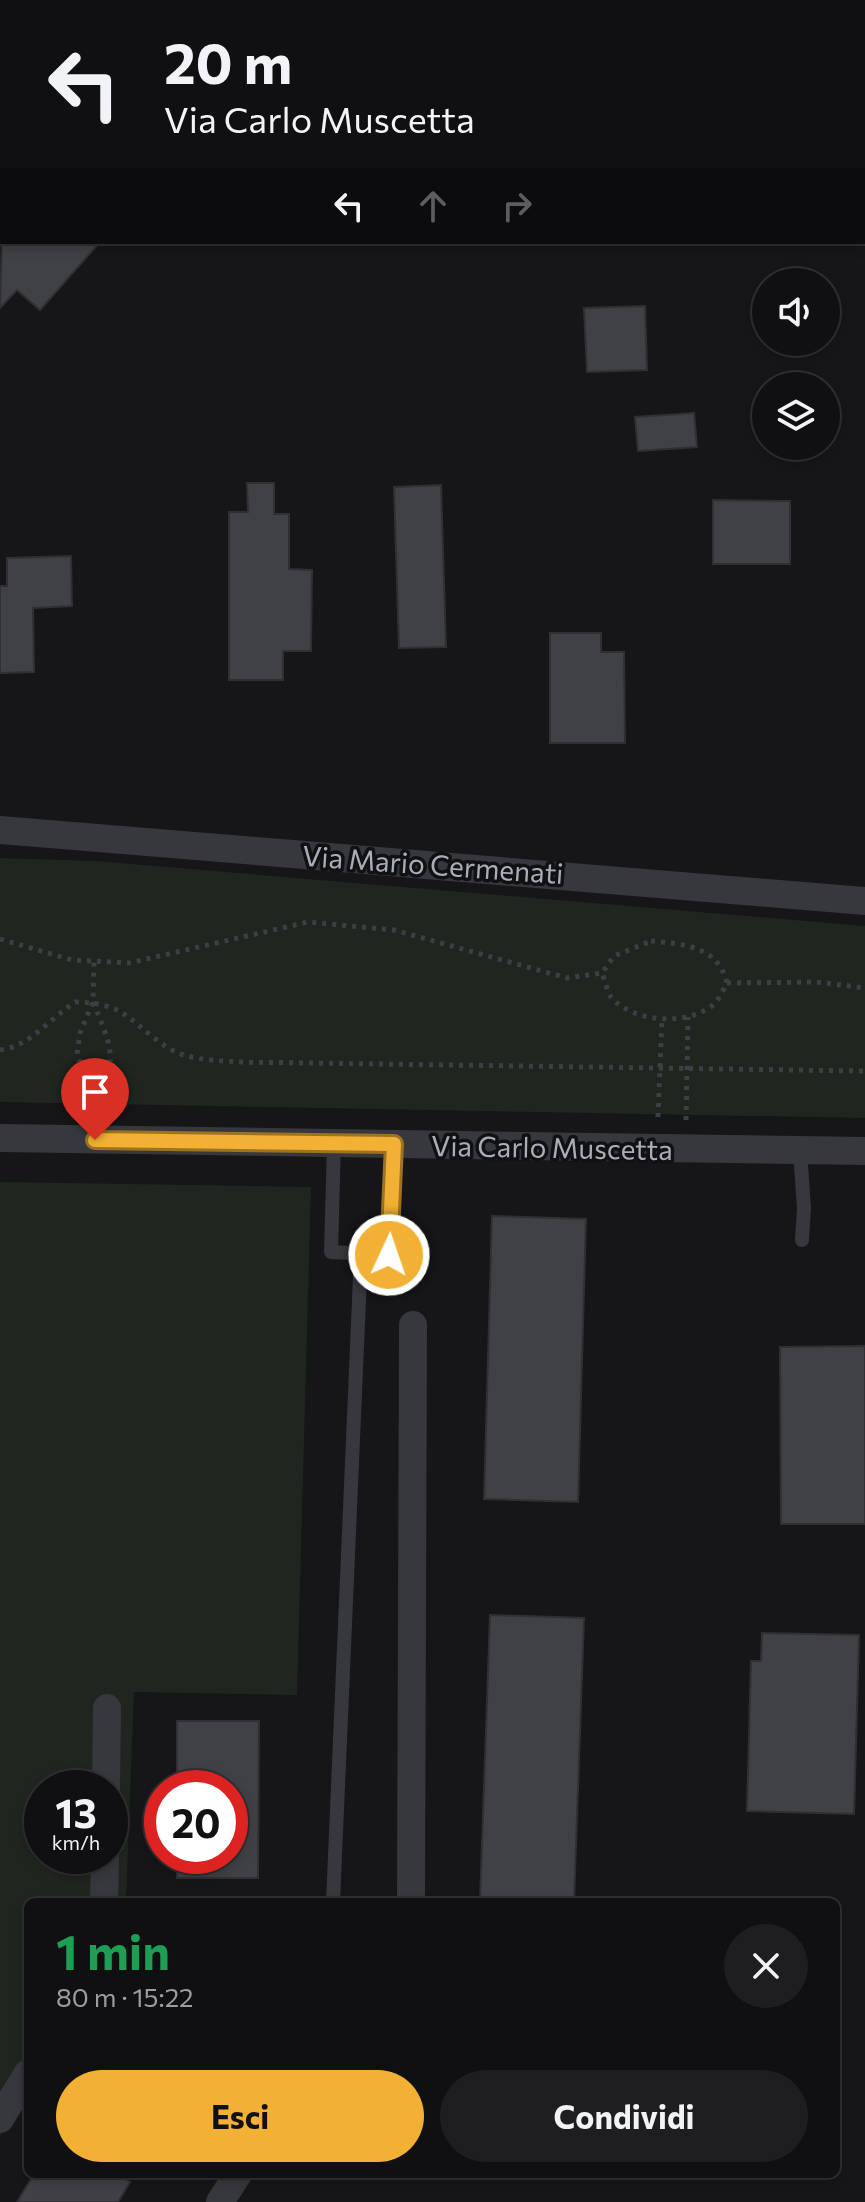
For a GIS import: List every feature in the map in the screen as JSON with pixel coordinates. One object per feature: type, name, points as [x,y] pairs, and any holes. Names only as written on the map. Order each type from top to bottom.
[{"type":"street","name":"Via Mario Cermenati","points":[[0,830],[865,901]]},
{"type":"street","name":"Via Carlo Muscetta","points":[[0,1138],[865,1151]]},
{"type":"street","points":[[411,1898],[413,1325]]},
{"type":"street","points":[[106,1770],[107,1708]]},
{"type":"street","points":[[104,1898],[105,1874]]},
{"type":"street","points":[[0,2119],[24,2080]]},
{"type":"street","points":[[220,2202],[235,2178]]},
{"type":"lane","points":[[334,1143],[331,1252],[389,1255],[394,1144]]},
{"type":"lane","points":[[800,1150],[804,1208],[802,1240]]},
{"type":"lane","points":[[333,1898],[361,1254]]},
{"type":"path","points":[[0,939],[50,954],[94,962],[129,963],[308,922],[394,930],[567,978],[602,973],[614,956],[651,941],[680,943],[708,952],[723,967],[727,983],[714,1004],[688,1017],[662,1018],[635,1013],[611,997],[602,973]]},
{"type":"path","points":[[94,962],[93,1002],[80,1033],[77,1054],[93,1099],[95,1140]]},
{"type":"path","points":[[727,983],[816,982],[865,988]]},
{"type":"path","points":[[0,1050],[9,1049],[37,1033],[75,1002],[93,1002],[116,1006],[169,1048],[192,1057],[240,1062],[865,1071]]},
{"type":"path","points":[[93,1002],[110,1044],[112,1063],[105,1082],[93,1099]]},
{"type":"path","points":[[685,1149],[688,1017]]},
{"type":"path","points":[[657,1148],[662,1018]]},
{"type":"shaded area","points":[[0,858],[95,861],[865,926],[865,1118],[0,1102]]},
{"type":"shaded area","points":[[0,1182],[311,1187],[297,1695],[134,1692],[128,1850],[128,1770],[24,1770],[24,1874],[127,1874],[126,1898],[24,1898],[24,2097],[0,2136]]},
{"type":"building","points":[[2,244],[98,244],[40,310],[17,290],[0,308]]},
{"type":"building","points":[[645,306],[647,370],[587,372],[584,308]]},
{"type":"building","points":[[694,413],[697,447],[638,451],[635,417]]},
{"type":"building","points":[[247,483],[274,483],[274,514],[289,514],[289,569],[312,570],[311,651],[283,651],[283,680],[229,680],[229,512],[248,512]]},
{"type":"building","points":[[441,485],[446,647],[399,648],[394,487]]},
{"type":"building","points":[[713,500],[790,501],[790,564],[713,564]]},
{"type":"building","points":[[71,556],[72,606],[33,608],[34,672],[0,673],[0,586],[7,586],[7,558]]},
{"type":"building","points":[[550,633],[601,633],[601,652],[624,652],[625,743],[550,743]]},
{"type":"building","points":[[492,1216],[586,1219],[578,1502],[484,1499]]},
{"type":"building","points":[[865,1346],[865,1524],[781,1524],[780,1347]]},
{"type":"building","points":[[490,1615],[584,1618],[574,1898],[480,1898]]},
{"type":"building","points":[[762,1633],[859,1635],[854,1814],[747,1811],[751,1661],[761,1661]]},
{"type":"building","points":[[177,1721],[259,1721],[258,1878],[177,1878],[177,1874],[248,1874],[248,1770],[177,1770]]},
{"type":"building","points":[[32,2178],[124,2178],[130,2182],[118,2202],[17,2202]]},
{"type":"route","points":[[95,1140],[394,1144],[389,1255]]}]
